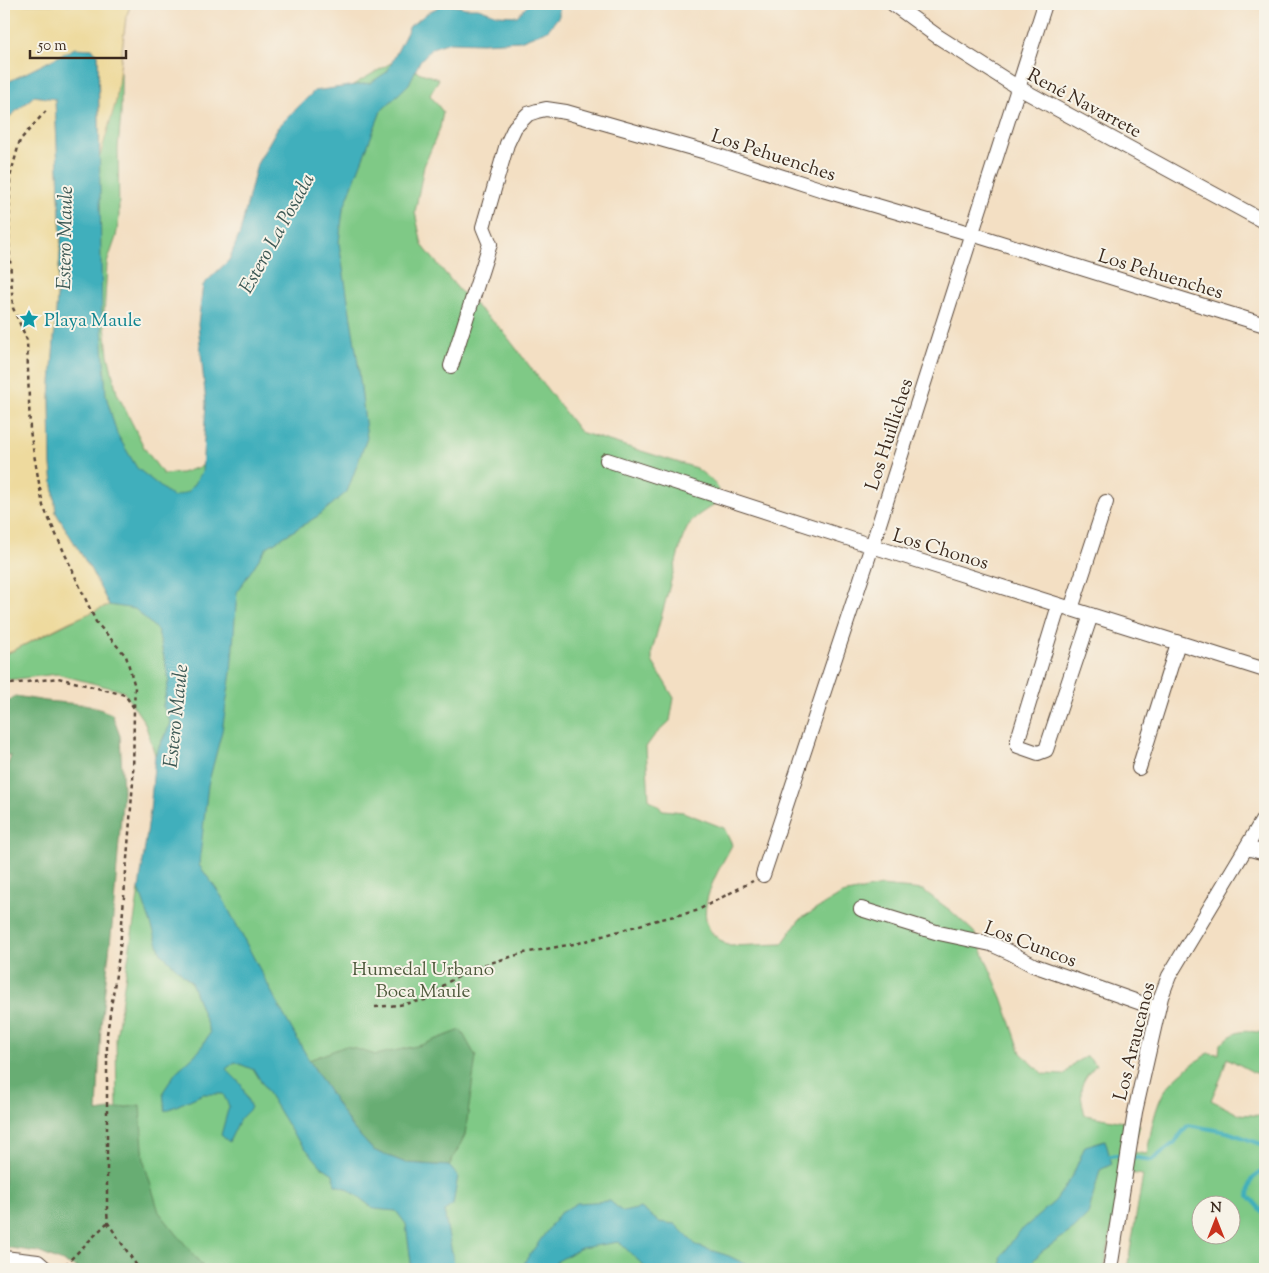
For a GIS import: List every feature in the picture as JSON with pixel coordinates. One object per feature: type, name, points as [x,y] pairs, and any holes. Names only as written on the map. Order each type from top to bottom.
[{"type":"street","name":"René Navarrete","points":[[893,4],[952,47],[1017,87],[1265,222]]},
{"type":"street","name":"Los Huilliches","points":[[763,876],[872,546],[1045,4]]},
{"type":"street","name":"Los Pehuenches","points":[[450,366],[490,244],[483,227],[507,144],[521,121],[528,114],[546,109],[566,112],[706,152],[823,190],[1265,325]]},
{"type":"street","name":"Los Chonos","points":[[607,460],[1265,670]]},
{"type":"street","points":[[1091,615],[1046,750],[1038,753],[1018,746],[1018,739],[1065,607],[1106,502]]},
{"type":"street","points":[[1139,768],[1178,643]]},
{"type":"street","name":"Los Araucanos","points":[[1110,1269],[1134,1112],[1161,997],[1169,976],[1265,816]]},
{"type":"street","points":[[1246,848],[1265,853]]},
{"type":"street","name":"Los Cuncos","points":[[861,909],[939,933],[992,944],[1033,965],[1158,1009]]},
{"type":"street","points":[[4,1258],[42,1266]]},
{"type":"path","points":[[46,111],[20,140],[10,177],[9,242],[13,308],[26,340],[30,431],[43,506],[96,622],[126,656],[134,687],[133,782],[120,948],[107,1034],[106,1128],[108,1223],[139,1269]]},
{"type":"path","points":[[4,688],[10,684],[58,678],[125,696],[134,708]]},
{"type":"path","points":[[375,1007],[425,1000],[448,982],[480,966],[524,953],[579,943],[696,911],[763,876]]},
{"type":"path","points":[[54,1269],[64,1266],[108,1223]]},
{"type":"green space","name":"Humedal Urbano Boca Maule","points":[[111,51],[121,74],[121,114],[118,148],[119,218],[116,237],[107,263],[104,316],[108,355],[117,393],[145,449],[163,474],[181,473],[202,466],[211,448],[337,94],[391,63],[439,79],[430,95],[443,112],[440,128],[424,166],[415,212],[422,245],[459,290],[502,330],[580,432],[696,468],[714,482],[719,490],[716,503],[692,521],[682,540],[652,651],[652,661],[674,698],[670,721],[654,736],[646,747],[649,799],[663,810],[683,812],[724,828],[732,845],[715,878],[706,902],[705,914],[708,925],[714,935],[730,946],[782,944],[800,919],[842,894],[881,886],[923,890],[951,911],[974,932],[1003,1000],[1021,1053],[1043,1074],[1064,1075],[1074,1063],[1087,1056],[1096,1065],[1083,1083],[1081,1093],[1085,1115],[1140,1125],[1131,1152],[1147,1154],[1154,1120],[1162,1095],[1180,1074],[1208,1053],[1219,1054],[1220,1045],[1236,1033],[1251,1031],[1265,1033],[1265,1076],[1253,1072],[1227,1058],[1211,1100],[1238,1114],[1265,1116],[1265,1269],[1127,1269],[1143,1175],[1123,1172],[1104,1269],[167,1269],[127,1107],[117,1109],[116,1038],[139,889],[141,896],[165,734],[155,755],[145,723],[123,691],[57,674],[7,680],[4,683],[4,655],[89,613],[54,494]],"holes":[[[147,620],[160,627],[174,674],[163,706],[169,679],[158,631]]]},
{"type":"green space","points":[[15,696],[89,705],[112,714],[120,736],[123,791],[113,917],[101,1025],[97,1112],[140,1105],[144,1162],[159,1212],[205,1269],[80,1269],[38,1252],[4,1247],[4,772],[11,756],[4,754],[4,705]]},
{"type":"green space","points":[[461,1030],[476,1057],[465,1135],[449,1166],[406,1163],[373,1150],[351,1126],[309,1060],[346,1046],[376,1055],[421,1045]]},
{"type":"sand","points":[[4,4],[131,4],[126,17],[116,101],[100,156],[98,55],[92,49],[75,49],[4,84]]},
{"type":"sand","name":"Playa Maule","points":[[34,96],[55,99],[61,239],[50,399],[51,465],[56,513],[91,570],[109,605],[69,622],[4,655],[4,120]]},
{"type":"water","name":"Estero La Posada","points":[[444,4],[478,8],[498,15],[517,16],[529,4],[559,4],[559,16],[548,30],[520,41],[450,42],[432,48],[420,61],[409,84],[381,111],[343,210],[339,243],[358,363],[367,438],[347,492],[318,516],[267,547],[237,592],[231,673],[222,731],[208,785],[199,865],[222,897],[309,1060],[351,1126],[373,1150],[406,1163],[449,1166],[458,1176],[453,1205],[444,1211],[455,1269],[410,1269],[411,1263],[406,1224],[396,1211],[374,1209],[348,1189],[335,1185],[333,1174],[321,1166],[293,1134],[254,1070],[235,1062],[226,1069],[241,1084],[251,1108],[240,1119],[229,1142],[221,1135],[229,1106],[223,1094],[203,1094],[165,1111],[163,1092],[176,1072],[199,1051],[210,1033],[191,982],[161,953],[139,889],[150,811],[155,755],[171,723],[163,706],[169,679],[158,631],[135,609],[109,605],[91,570],[56,513],[51,465],[50,399],[61,239],[55,99],[34,96],[4,120],[4,84],[75,48],[92,49],[98,54],[102,327],[106,396],[117,434],[137,468],[173,497],[188,492],[202,472],[206,403],[198,324],[203,285],[229,260],[240,233],[257,164],[278,127],[314,91],[370,83],[387,72],[410,26]]},
{"type":"water","points":[[1105,1140],[1112,1164],[1100,1170],[1088,1215],[1074,1229],[1041,1252],[1026,1269],[1002,1269],[1001,1257],[1017,1234],[1055,1201],[1072,1177],[1085,1146]]},
{"type":"water","points":[[610,1201],[623,1212],[641,1208],[659,1222],[675,1224],[697,1246],[729,1256],[755,1269],[647,1269],[619,1242],[581,1248],[556,1262],[557,1269],[524,1269],[525,1261],[560,1213],[577,1203]]},
{"type":"waterway","name":"Estero Maule","points":[[1106,1157],[1116,1155],[1152,1160],[1174,1143],[1188,1125],[1227,1132],[1264,1145],[1265,1150]]},
{"type":"waterway","name":"Estero Maule","points":[[1265,1169],[1251,1180],[1249,1196],[1265,1214]]},
{"type":"place","name":"Playa Maule","points":[[29,319]]}]
